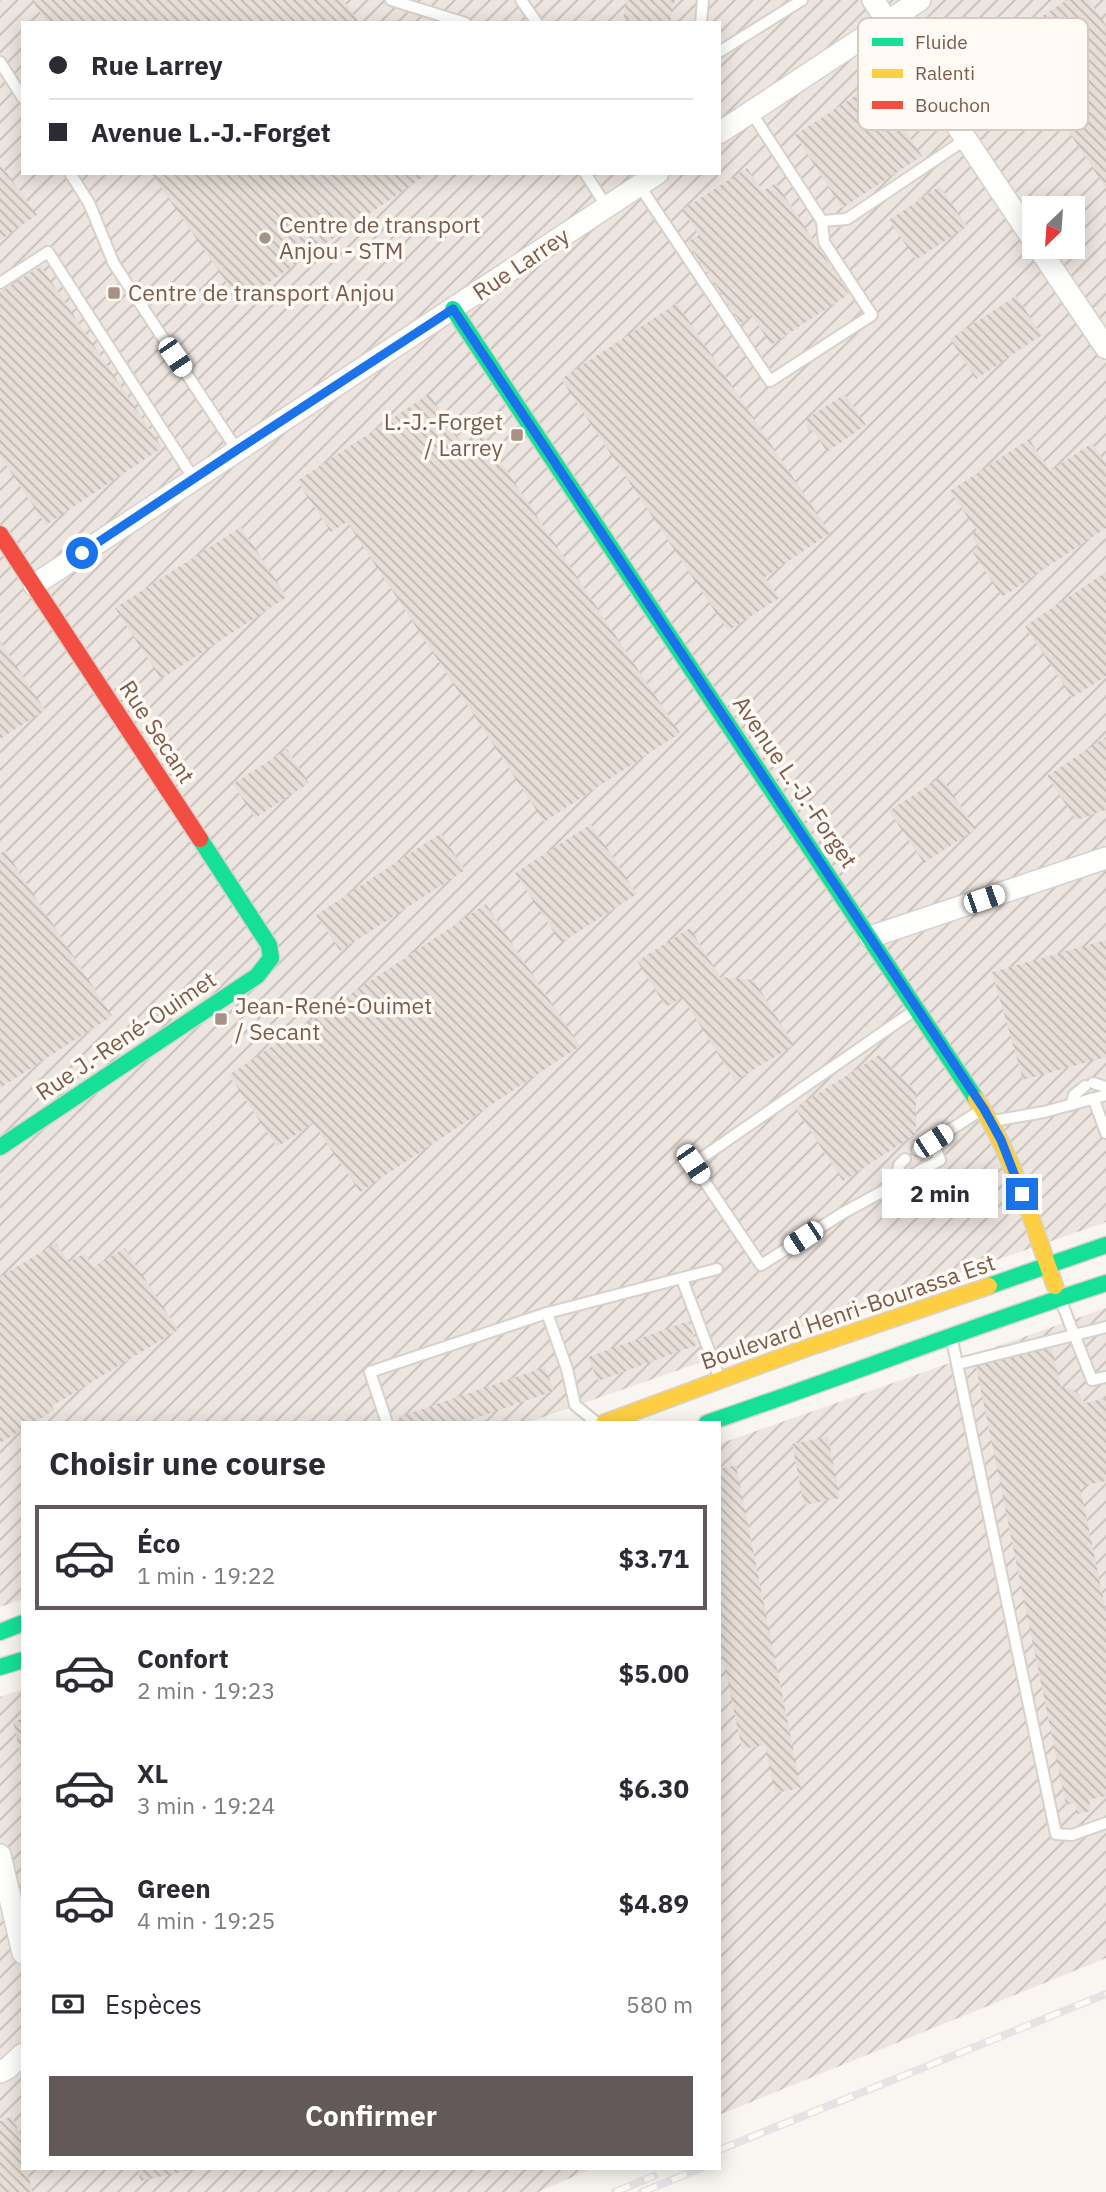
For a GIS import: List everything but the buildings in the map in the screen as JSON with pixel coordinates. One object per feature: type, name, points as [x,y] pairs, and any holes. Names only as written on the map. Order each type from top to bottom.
[{"type":"street","points":[[873,0],[885,18]]},
{"type":"street","points":[[892,18],[920,0]]},
{"type":"street","points":[[721,132],[858,40]]},
{"type":"street","points":[[961,130],[1022,223]]},
{"type":"street","name":"Rue Larrey","points":[[34,585],[655,175]]},
{"type":"street","points":[[1046,259],[1106,348]]},
{"type":"street","name":"Avenue L.-J.-Forget","points":[[453,309],[987,1115],[1012,1167],[1060,1299]]},
{"type":"street","name":"Rue Secant","points":[[0,534],[270,945],[271,958]]},
{"type":"street","points":[[870,937],[1106,858]]},
{"type":"street","name":"Rue J.-René-Ouimet","points":[[0,1147],[257,976],[271,958]]},
{"type":"street","name":"Boulevard Henri-Bourassa Est","points":[[609,1421],[801,1350],[1106,1245]]},
{"type":"street","points":[[713,1421],[1028,1308],[1106,1283]]},
{"type":"street","points":[[0,1632],[21,1624]]},
{"type":"street","points":[[0,1667],[21,1661]]},
{"type":"street","points":[[0,1855],[21,1944]]},
{"type":"street","points":[[0,2072],[21,2056]]},
{"type":"lane","points":[[391,0],[459,21]]},
{"type":"lane","points":[[521,0],[536,21]]},
{"type":"lane","points":[[703,4],[716,0]]},
{"type":"lane","points":[[721,51],[802,0]]},
{"type":"lane","points":[[0,62],[21,95]]},
{"type":"lane","points":[[639,186],[770,381],[872,315],[824,243],[822,221],[751,112]]},
{"type":"lane","points":[[822,221],[847,219],[966,138]]},
{"type":"lane","points":[[71,175],[89,203],[114,264],[237,450]]},
{"type":"lane","points":[[586,175],[607,207]]},
{"type":"lane","points":[[0,283],[48,252],[194,478]]},
{"type":"lane","points":[[917,1009],[693,1164],[761,1265],[843,1213],[940,1160],[933,1141]]},
{"type":"lane","points":[[1071,1105],[1074,1095],[1089,1084],[1106,1087]]},
{"type":"lane","points":[[917,1150],[987,1115],[1071,1105],[1106,1096]]},
{"type":"lane","points":[[1094,1100],[1106,1133]]},
{"type":"lane","points":[[896,1184],[899,1165],[905,1158]]},
{"type":"lane","points":[[386,1421],[370,1371],[547,1313],[718,1269]]},
{"type":"lane","points":[[681,1279],[720,1380]]},
{"type":"lane","points":[[1060,1299],[1092,1380],[1106,1377]]},
{"type":"lane","points":[[547,1313],[567,1369],[575,1405],[595,1421]]},
{"type":"lane","points":[[958,1364],[1106,1327]]},
{"type":"lane","points":[[951,1336],[1056,1834],[1072,1835],[1106,1823]]},
{"type":"shaded area","points":[[0,0],[1106,0],[1106,1222],[532,1421],[21,1421],[21,1600],[0,1607]]},
{"type":"shaded area","points":[[1106,1308],[1106,1958],[721,2114],[721,1443]]},
{"type":"shaded area","points":[[21,1690],[21,2170],[588,2170],[538,2192],[0,2192],[0,1697]]},
{"type":"railway","points":[[721,2149],[1106,1994]]},
{"type":"railway","points":[[642,2192],[696,2170]]},
{"type":"railway","points":[[615,2192],[654,2176]]},
{"type":"traffic: fast","points":[[453,309],[976,1099]]},
{"type":"traffic: fast","points":[[0,1147],[257,976],[271,958],[269,945],[200,839]]},
{"type":"traffic: fast","points":[[989,1286],[1106,1245]]},
{"type":"traffic: fast","points":[[713,1421],[1106,1283]]},
{"type":"traffic: fast","points":[[0,1632],[21,1624]]},
{"type":"traffic: fast","points":[[0,1667],[21,1661]]},
{"type":"traffic: slow","points":[[976,1099],[1012,1166],[1055,1286]]},
{"type":"traffic: slow","points":[[609,1421],[801,1350],[989,1286]]},
{"type":"traffic: jam","points":[[0,534],[200,839]]},
{"type":"place","name":"Centre de transport Anjou - STM","points":[[265,238]]},
{"type":"place","name":"Centre de transport Anjou","points":[[114,293]]},
{"type":"place","name":"L.-J.-Forget / Larrey","points":[[517,435]]},
{"type":"place","name":"Jean-René-Ouimet / Secant","points":[[221,1019]]},
{"type":"route","points":[[82,553],[453,309],[984,1109],[1001,1140],[1022,1194]]}]
